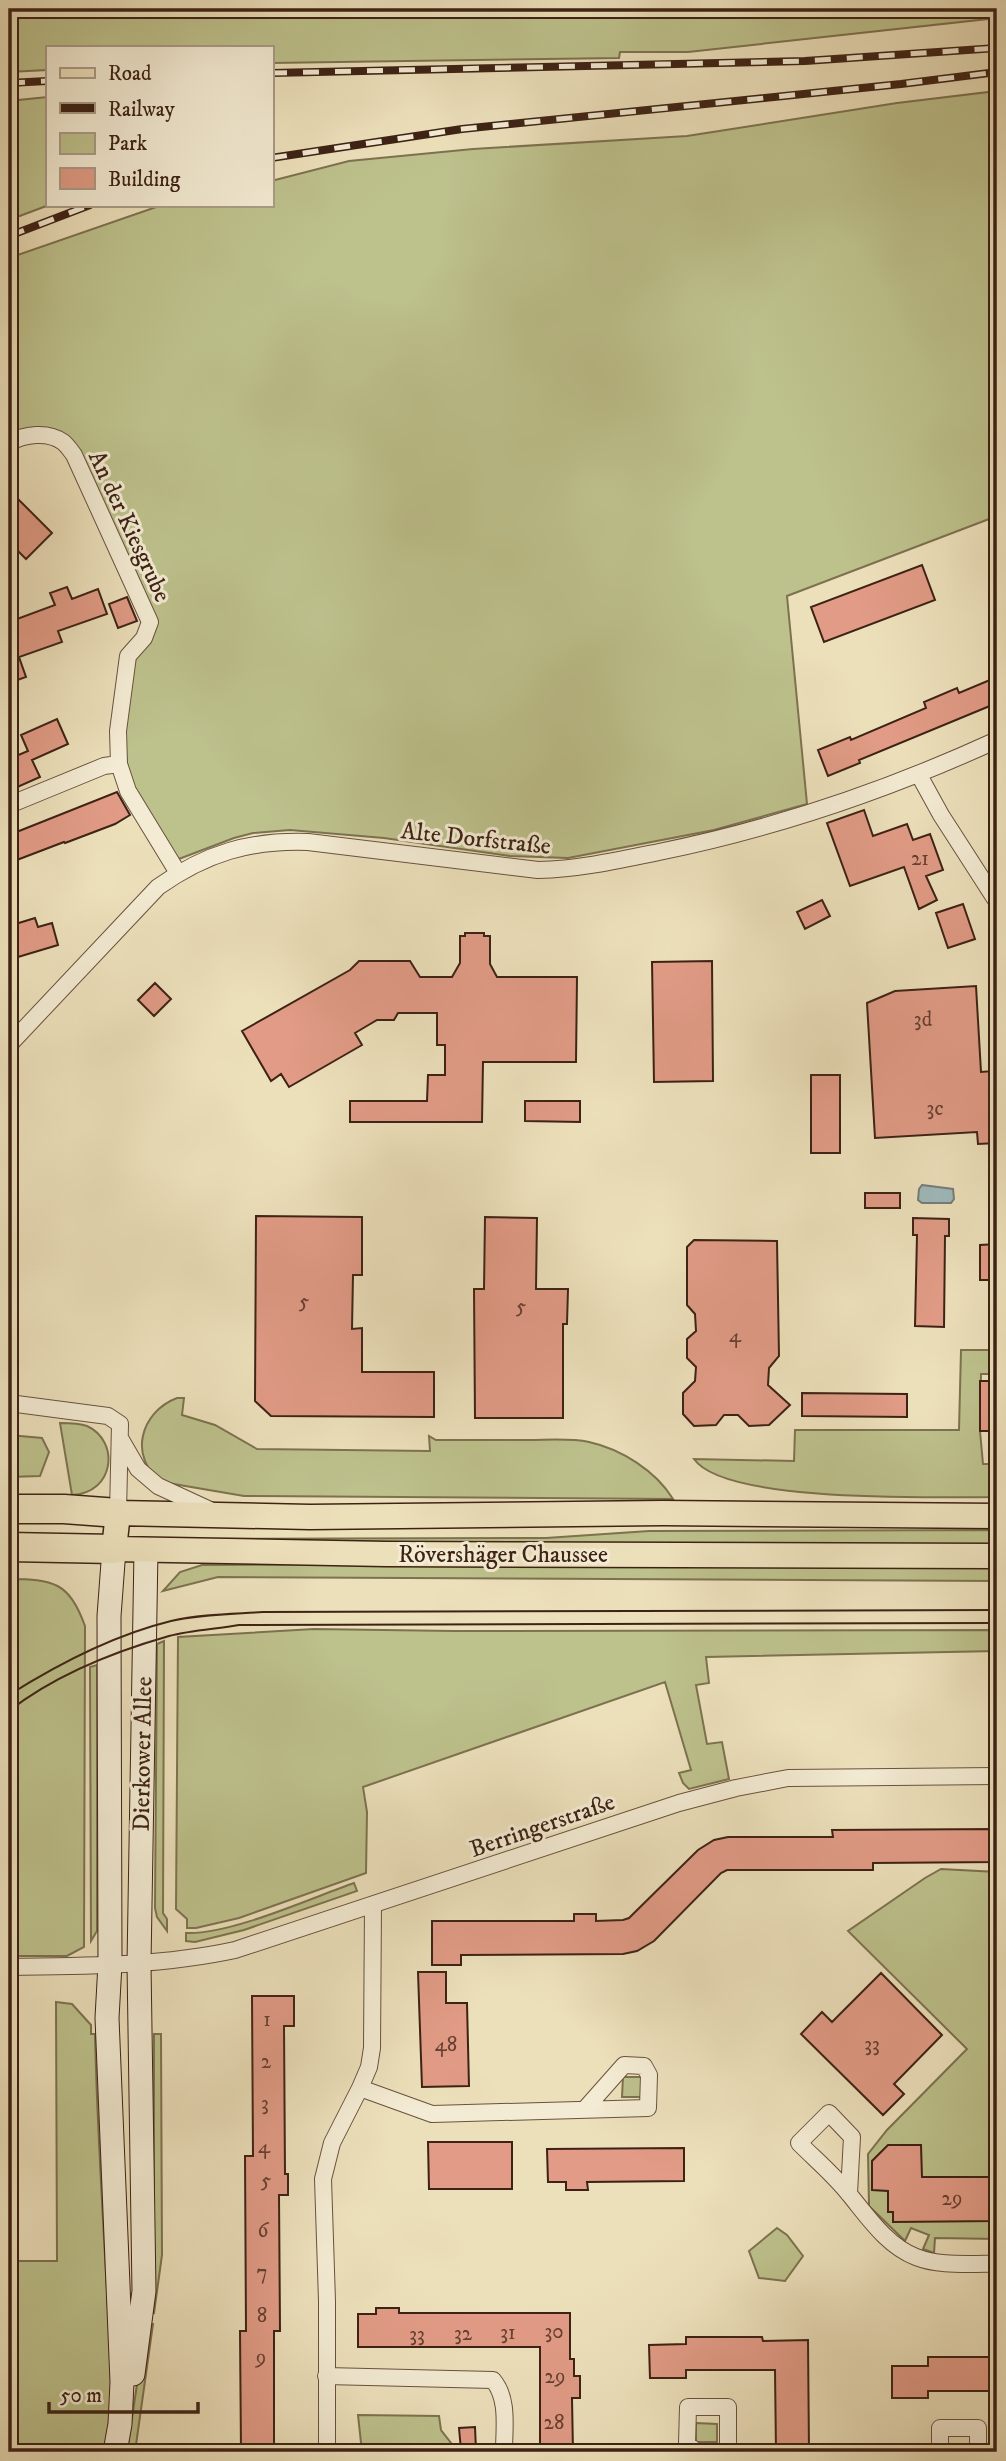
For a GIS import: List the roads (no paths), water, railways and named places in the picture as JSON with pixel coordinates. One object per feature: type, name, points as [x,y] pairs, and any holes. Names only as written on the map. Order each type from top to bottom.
[{"type":"highway","name":"Rövershäger Chaussee","points":[[9,1508],[118,1513]]},
{"type":"highway","name":"Rövershäger Chaussee","points":[[9,1547],[114,1549]]},
{"type":"main road","name":"Rövershäger Chaussee","points":[[118,1513],[222,1516],[663,1513],[997,1516]]},
{"type":"main road","name":"Dierkower Allee","points":[[117,2452],[122,2382],[107,2018],[110,1964],[109,1616],[118,1513]]},
{"type":"main road","points":[[118,1513],[146,1550]]},
{"type":"main road","name":"Rövershäger Chaussee","points":[[114,1549],[386,1554],[997,1556]]},
{"type":"main road","name":"Dierkower Allee","points":[[117,2452],[125,2434],[144,2291],[139,1964],[146,1550]]},
{"type":"street","name":"An der Kiesgrube","points":[[9,443],[17,438],[40,434],[63,442],[74,455],[150,622],[144,638],[128,656],[120,718],[119,764],[128,790],[178,873]]},
{"type":"street","name":"Alte Dorfstraße","points":[[9,1045],[133,910],[158,887],[178,873],[224,852],[277,841],[308,842],[538,870],[575,867],[688,846],[769,827],[831,808],[919,775],[997,740]]},
{"type":"street","points":[[9,805],[104,766],[119,764]]},
{"type":"street","points":[[919,775],[997,902]]},
{"type":"street","points":[[9,1403],[108,1416],[120,1424],[118,1513]]},
{"type":"street","name":"Rövershäger Chaussee","points":[[120,1438],[138,1469],[158,1486],[222,1516]]},
{"type":"street","name":"Berringerstraße","points":[[110,1964],[198,1958],[235,1950],[679,1803],[736,1788],[788,1778],[997,1776]]},
{"type":"street","points":[[327,2452],[327,2301],[323,2179],[332,2143],[369,2067],[372,2048],[373,1905]]},
{"type":"street","points":[[9,1967],[110,1964]]},
{"type":"street","points":[[360,2088],[432,2114],[585,2109]]},
{"type":"street","points":[[849,2193],[852,2137],[829,2113],[799,2143],[849,2193],[883,2234],[899,2248],[936,2263],[997,2264]]},
{"type":"street","points":[[326,2376],[493,2380],[501,2389],[504,2402],[504,2452]]},
{"type":"street","points":[[697,2452],[687,2444],[688,2407],[728,2407],[728,2452]]},
{"type":"street","points":[[940,2452],[940,2428],[978,2428],[978,2452]]},
{"type":"water","points":[[922,1185],[953,1189],[954,1199],[951,1203],[922,1203],[918,1200]]},
{"type":"tram line","points":[[9,1695],[47,1672],[108,1642],[171,1621],[205,1616],[263,1612],[997,1610]]},
{"type":"tram line","points":[[9,1711],[65,1676],[127,1649],[177,1634],[239,1625],[997,1623]]},
{"type":"railway","points":[[273,73],[805,61],[997,48]]},
{"type":"railway","points":[[273,158],[462,129],[997,72]]},
{"type":"railway","points":[[9,83],[46,81]]},
{"type":"railway","points":[[9,236],[87,206]]}]
